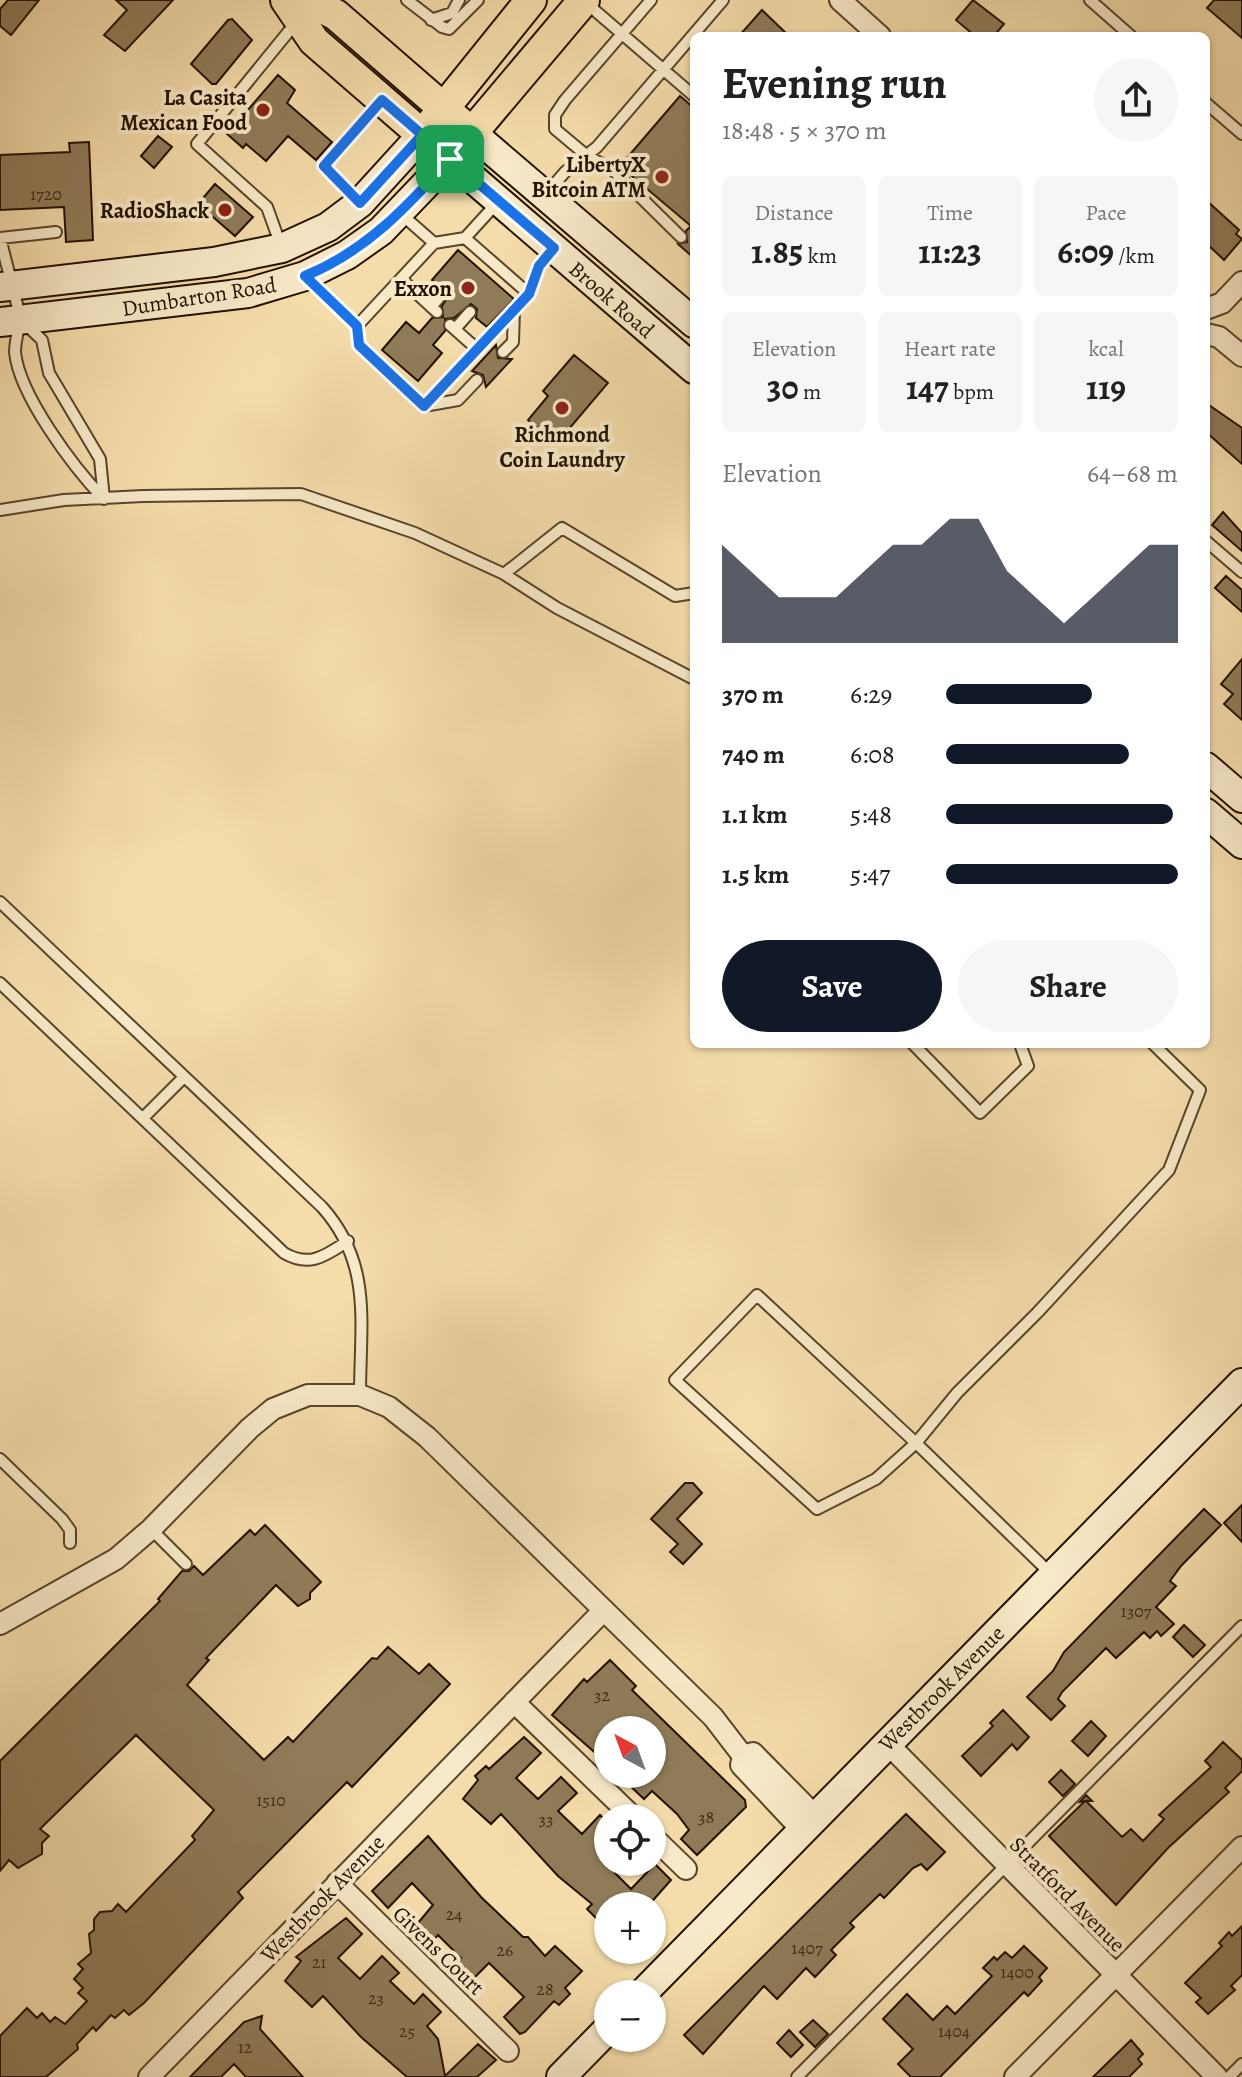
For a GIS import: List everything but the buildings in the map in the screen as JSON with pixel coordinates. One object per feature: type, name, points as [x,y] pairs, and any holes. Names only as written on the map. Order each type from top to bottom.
[{"type":"main road","points":[[422,135],[531,0]]},
{"type":"main road","points":[[450,159],[584,0]]},
{"type":"main road","name":"Brook Road","points":[[301,4],[336,15],[690,320]]},
{"type":"main road","name":"Brook Road","points":[[301,4],[314,41],[690,366]]},
{"type":"main road","name":"Dumbarton Road","points":[[5,287],[214,262],[282,248],[328,227],[360,203],[422,135]]},
{"type":"main road","name":"Dumbarton Road","points":[[10,321],[248,293],[305,276],[364,244],[400,213],[450,159]]},
{"type":"main road","points":[[1210,775],[1242,798]]},
{"type":"main road","points":[[1210,816],[1242,844]]},
{"type":"main road","name":"Westbrook Avenue","points":[[656,1980],[1242,1383]]},
{"type":"main road","points":[[561,2077],[594,2043]]},
{"type":"street","points":[[840,0],[876,32]]},
{"type":"street","points":[[1210,308],[1219,305],[1242,282]]},
{"type":"street","points":[[1210,335],[1219,337],[1242,356]]},
{"type":"street","points":[[0,1624],[92,1575],[151,1529],[237,1440],[273,1409],[308,1395],[360,1395],[380,1402],[427,1437],[713,1717],[743,1756],[741,1765],[747,1773],[809,1823]]},
{"type":"street","name":"Westbrook Avenue","points":[[160,2073],[337,1883],[604,1610]]},
{"type":"street","points":[[514,1702],[620,1804]]},
{"type":"street","name":"Stratford Avenue","points":[[887,1743],[1217,2077]]},
{"type":"street","points":[[1015,2077],[1242,1847]]},
{"type":"street","points":[[666,1850],[686,1869]]},
{"type":"street","name":"Givens Court","points":[[337,1883],[508,2051]]},
{"type":"lane","points":[[407,0],[431,20],[449,29],[478,0]]},
{"type":"lane","points":[[431,20],[452,13],[459,0]]},
{"type":"lane","points":[[584,0],[690,92]]},
{"type":"lane","points":[[651,0],[555,115],[555,129],[586,155],[614,171],[681,237]]},
{"type":"lane","points":[[694,32],[723,0]]},
{"type":"lane","points":[[1090,0],[1126,32]]},
{"type":"lane","points":[[282,248],[267,207],[197,144],[301,4]]},
{"type":"lane","points":[[545,196],[586,155],[690,37]]},
{"type":"lane","points":[[360,203],[324,166],[382,100]]},
{"type":"lane","points":[[1210,106],[1242,134]]},
{"type":"lane","points":[[357,326],[434,243],[465,238],[499,201]]},
{"type":"lane","points":[[400,213],[434,243]]},
{"type":"lane","points":[[56,232],[0,238],[15,350],[26,385],[76,470],[104,499]]},
{"type":"lane","points":[[465,238],[529,294]]},
{"type":"lane","points":[[424,406],[529,294],[539,266],[554,248]]},
{"type":"lane","points":[[472,262],[481,252]]},
{"type":"lane","points":[[497,285],[507,275]]},
{"type":"lane","points":[[305,276],[357,326],[359,345],[424,406]]},
{"type":"lane","points":[[401,279],[434,310],[445,291]]},
{"type":"lane","points":[[503,352],[513,342],[514,309]]},
{"type":"lane","points":[[470,312],[452,327],[477,349]]},
{"type":"lane","points":[[10,321],[42,340],[53,383],[100,459],[104,499]]},
{"type":"lane","points":[[424,406],[458,400],[477,380]]},
{"type":"lane","points":[[0,510],[64,500],[301,494],[415,533],[504,574],[557,608],[690,677]]},
{"type":"lane","points":[[504,574],[562,528],[675,596],[690,594]]},
{"type":"lane","points":[[1210,544],[1242,572]]},
{"type":"lane","points":[[0,902],[322,1207],[348,1241],[359,1281],[360,1395]]},
{"type":"lane","points":[[0,983],[284,1253],[307,1261],[321,1259],[348,1241]]},
{"type":"lane","points":[[917,1048],[980,1113],[1028,1066],[1021,1048]]},
{"type":"lane","points":[[1052,1576],[916,1443],[757,1295],[675,1380],[817,1509],[876,1479],[916,1443],[957,1393],[1038,1312],[1169,1170],[1200,1090],[1157,1048]]},
{"type":"lane","points":[[143,1118],[184,1077]]},
{"type":"lane","points":[[0,1459],[62,1519],[70,1530],[70,1543]]},
{"type":"lane","points":[[151,1529],[186,1564]]},
{"type":"lane","points":[[797,2077],[1242,1626]]},
{"type":"lane","points":[[1229,2077],[1242,2064]]},
{"type":"place","name":"La Casita Mexican Food","points":[[263,110]]},
{"type":"place","name":"LibertyX Bitcoin ATM","points":[[662,177]]},
{"type":"place","name":"RadioShack","points":[[225,210]]},
{"type":"place","name":"Exxon","points":[[468,288]]},
{"type":"place","name":"Richmond Coin Laundry","points":[[562,408]]},
{"type":"route","points":[[450,159],[422,135],[408,155],[360,203],[324,166],[382,100],[450,159],[381,231],[334,263],[305,276],[357,326],[359,345],[424,406],[529,294],[539,266],[554,248],[450,159]]}]
